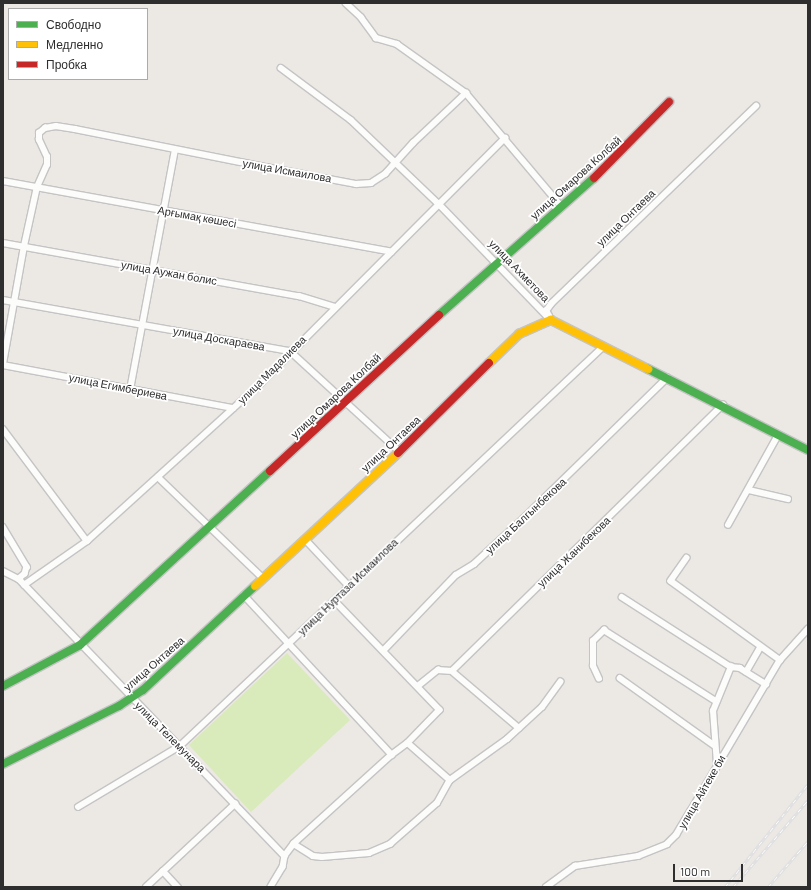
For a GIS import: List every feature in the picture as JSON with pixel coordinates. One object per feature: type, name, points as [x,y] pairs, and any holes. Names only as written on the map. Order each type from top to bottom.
[{"type":"main road","name":"улица Омарова Колбай","points":[[3,686],[80,644],[347,402],[496,263],[608,166],[669,102]]},
{"type":"main road","name":"улица Ахметова","points":[[551,320],[603,347],[724,405],[778,436],[808,450]]},
{"type":"main road","name":"улица Онтаева","points":[[3,764],[132,699],[160,676],[244,595],[399,451],[519,334],[533,326],[551,320]]},
{"type":"street","points":[[346,3],[361,17],[376,38],[397,44],[466,93],[562,207]]},
{"type":"street","name":"улица Ахметова","points":[[282,68],[351,120],[439,204],[551,320]]},
{"type":"street","name":"улица Исмаилова","points":[[37,187],[47,164],[47,157],[38,140],[39,133],[45,128],[56,126],[356,184],[371,183],[396,163],[413,143],[466,93]]},
{"type":"street","name":"улица Онтаева","points":[[551,320],[546,311],[551,304],[756,106]]},
{"type":"street","name":"улица Мадалиева","points":[[24,585],[88,541],[158,478],[233,408],[334,307],[392,252],[505,138]]},
{"type":"street","points":[[130,390],[165,212],[175,150]]},
{"type":"street","name":"Арғымақ көшесі","points":[[3,181],[165,212],[392,252]]},
{"type":"street","points":[[3,364],[13,302],[37,187]]},
{"type":"street","name":"улица Аужан болис","points":[[3,243],[299,296],[334,307]]},
{"type":"street","name":"улица Доскараева","points":[[3,300],[290,351]]},
{"type":"street","name":"улица Нуртаза Исмаилова","points":[[78,807],[180,746],[603,347]]},
{"type":"street","points":[[290,351],[399,451]]},
{"type":"street","name":"улица Егимбериева","points":[[3,364],[130,390],[233,408]]},
{"type":"street","name":"улица Балгынбекова","points":[[383,651],[456,575],[474,564],[523,519],[667,378]]},
{"type":"street","name":"улица Жанибекова","points":[[452,671],[724,405]]},
{"type":"street","points":[[3,429],[88,541]]},
{"type":"street","points":[[728,525],[778,436]]},
{"type":"street","points":[[158,478],[211,526],[264,578]]},
{"type":"street","points":[[749,490],[788,499]]},
{"type":"street","points":[[3,527],[27,567],[25,574],[19,579]]},
{"type":"street","points":[[305,539],[349,586]]},
{"type":"street","points":[[687,558],[671,581],[760,648],[780,660]]},
{"type":"street","name":"улица Телемунара","points":[[3,571],[19,579],[132,699],[180,746],[285,856]]},
{"type":"street","points":[[3,578],[11,574]]},
{"type":"street","points":[[244,595],[392,755]]},
{"type":"street","points":[[622,597],[731,666],[746,672],[766,684]]},
{"type":"street","points":[[271,887],[283,867],[285,856],[294,844],[392,755],[408,743],[440,710],[335,601]]},
{"type":"street","name":"улица Айтеке би","points":[[546,887],[575,866],[638,856],[667,844],[676,835],[780,660],[808,629]]},
{"type":"street","points":[[599,679],[593,666],[593,641],[604,630],[716,701]]},
{"type":"street","points":[[746,672],[760,648]]},
{"type":"street","points":[[717,764],[714,746],[716,701],[731,666]]},
{"type":"street","points":[[418,686],[438,670],[452,671],[519,728]]},
{"type":"street","points":[[620,678],[714,746]]},
{"type":"street","points":[[294,844],[313,856],[322,857],[380,850],[405,834],[427,813],[437,803],[450,780],[519,728],[542,707],[560,682]]},
{"type":"street","points":[[408,743],[450,780]]},
{"type":"street","points":[[146,887],[235,804]]},
{"type":"street","points":[[163,871],[178,887]]},
{"type":"green space","points":[[287,653],[350,720],[251,812],[189,745]]},
{"type":"railway","points":[[725,887],[808,784]]},
{"type":"railway","points":[[733,887],[808,800]]},
{"type":"railway","points":[[768,887],[808,841]]},
{"type":"traffic: fast","points":[[439,315],[594,178]]},
{"type":"traffic: fast","points":[[648,369],[808,450]]},
{"type":"traffic: fast","points":[[3,686],[80,645],[270,471]]},
{"type":"traffic: fast","points":[[3,764],[119,706],[143,690],[255,586]]},
{"type":"traffic: slow","points":[[489,363],[519,334],[551,320],[648,369]]},
{"type":"traffic: slow","points":[[255,586],[398,453]]},
{"type":"traffic: jam","points":[[594,178],[669,102]]},
{"type":"traffic: jam","points":[[270,471],[439,315]]},
{"type":"traffic: jam","points":[[398,453],[489,363]]}]
